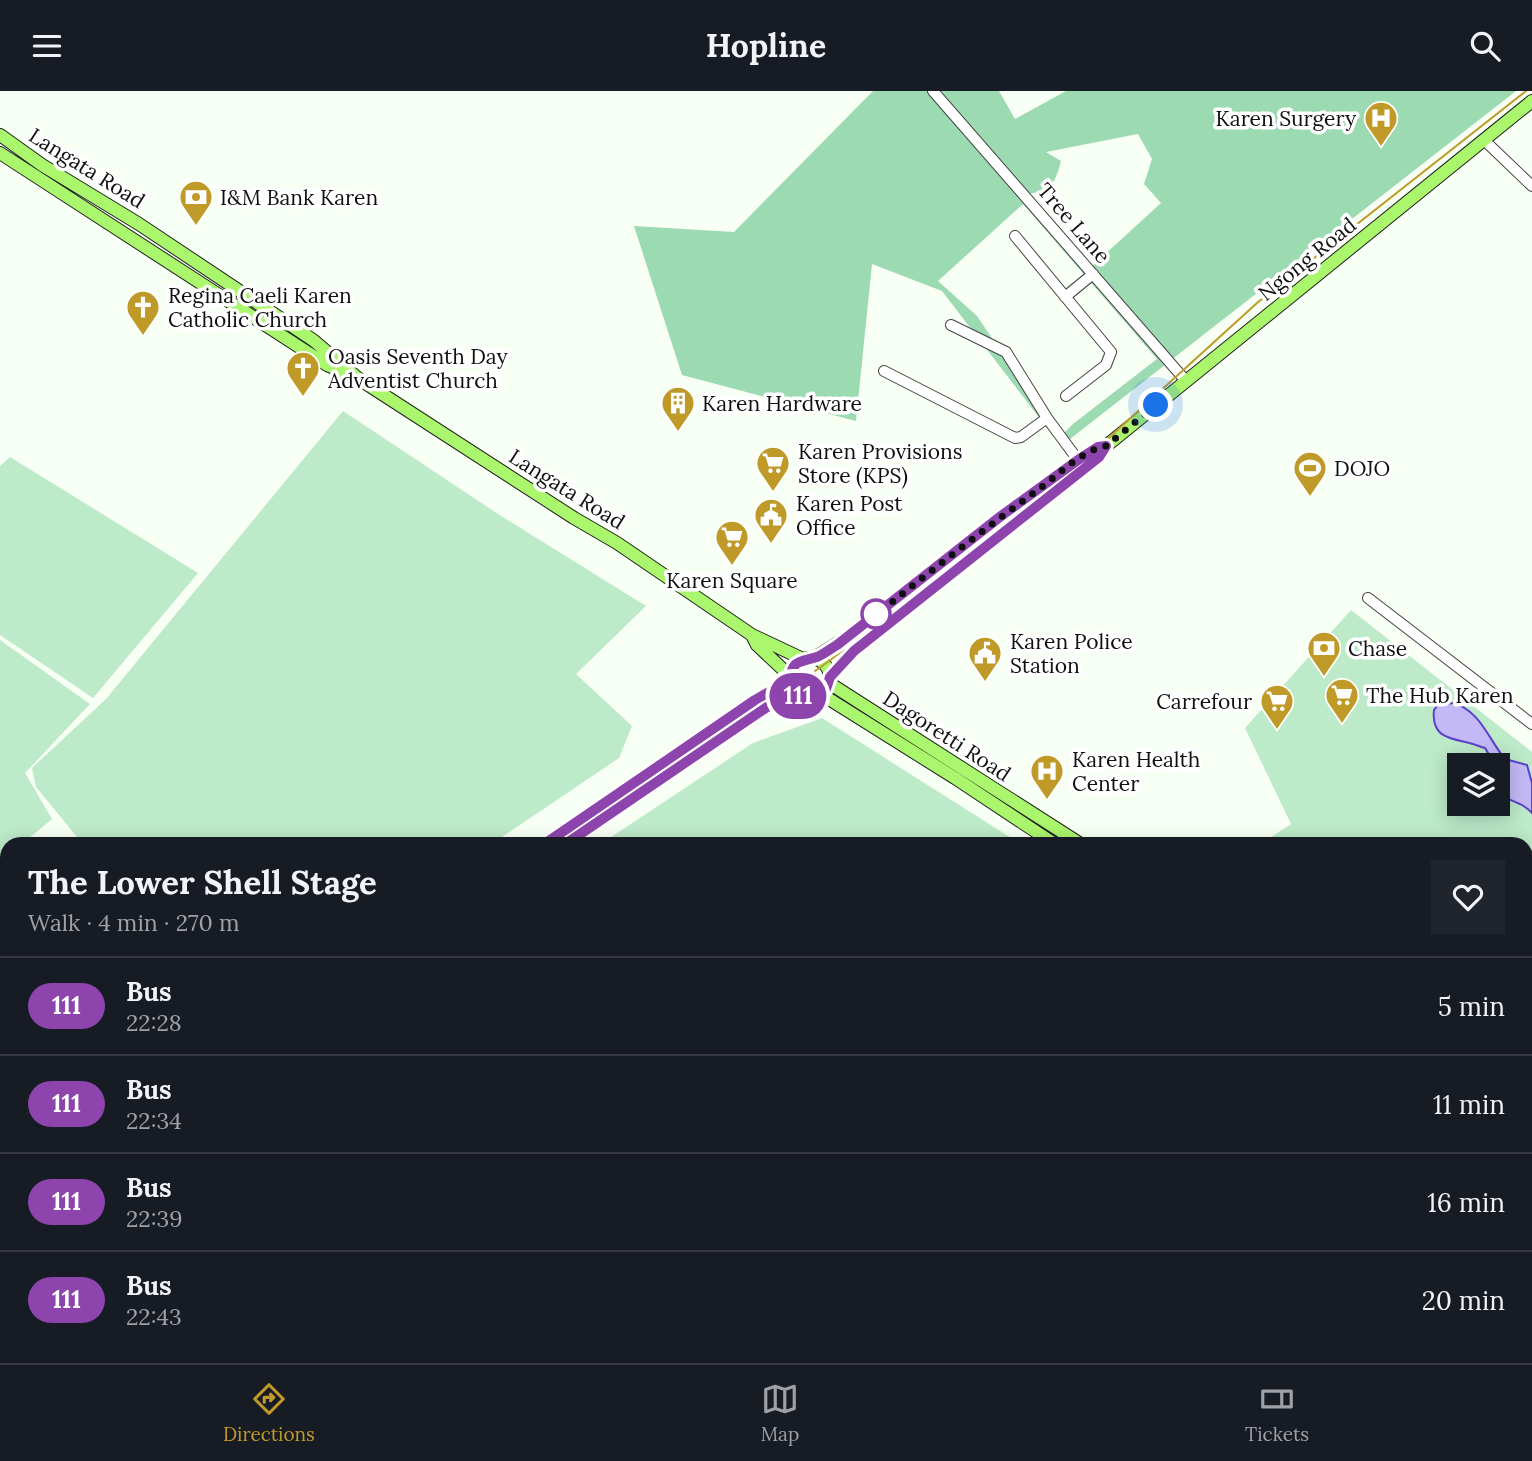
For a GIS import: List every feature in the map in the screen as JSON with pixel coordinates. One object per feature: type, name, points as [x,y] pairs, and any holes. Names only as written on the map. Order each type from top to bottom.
[{"type":"main road","name":"Ngong Road","points":[[808,659],[851,635],[1006,521],[1099,457],[1106,446],[1532,101]]},
{"type":"main road","name":"Langata Road","points":[[0,135],[313,340],[359,379],[617,543],[752,635]]},
{"type":"main road","name":"Langata Road","points":[[0,153],[327,365],[359,379]]},
{"type":"main road","name":"Ngong Road","points":[[827,685],[854,651],[1078,460],[1098,447],[1106,446]]},
{"type":"main road","points":[[752,635],[825,665],[827,685],[809,698],[801,695],[793,688],[790,678],[757,645],[752,635]]},
{"type":"main road","points":[[555,837],[790,678],[796,664],[808,659]]},
{"type":"main road","name":"Dagoretti Road","points":[[827,685],[945,771],[1044,837]]},
{"type":"main road","name":"Dagoretti Road","points":[[827,685],[1069,837]]},
{"type":"main road","points":[[579,837],[767,707],[801,695]]},
{"type":"street","name":"Tree Lane","points":[[933,91],[1186,381]]},
{"type":"street","points":[[1483,140],[1532,186]]},
{"type":"street","points":[[1015,236],[1111,352],[1106,365],[1066,396]]},
{"type":"street","points":[[1065,297],[1093,274]]},
{"type":"street","points":[[951,325],[1006,352],[1047,418],[1078,460]]},
{"type":"street","points":[[884,371],[1016,438],[1047,418]]},
{"type":"street","points":[[1368,598],[1532,724]]},
{"type":"green space","points":[[873,91],[999,91],[1015,119],[1066,91],[1516,91],[1061,446],[942,291],[872,264],[856,421],[682,375],[634,226],[734,232]],"holes":[[[1138,134],[1152,159],[1144,184],[1161,203],[1091,267],[1020,194],[1043,190],[1056,177],[1061,161],[1046,152]],[[1023,204],[1157,359],[1073,424],[1059,438],[977,316],[938,281]]]},
{"type":"green space","points":[[343,411],[501,516],[646,606],[576,674],[632,726],[619,758],[502,837],[77,837],[36,787],[32,768],[106,699]]},
{"type":"green space","points":[[10,457],[198,573],[93,698],[0,635],[0,466]]},
{"type":"green space","name":"The Hub Karen","points":[[1351,610],[1532,752],[1532,837],[1271,837],[1291,824],[1245,728]]},
{"type":"green space","points":[[0,640],[90,704],[25,773],[52,819],[30,837],[0,837]]},
{"type":"green space","points":[[822,718],[1010,837],[611,837],[753,743]]},
{"type":"shaded area","points":[[1453,703],[1470,712],[1501,753],[1488,753],[1485,748],[1443,735],[1435,726],[1434,710],[1438,705]]},
{"type":"shaded area","points":[[1510,760],[1527,765],[1532,783],[1532,813],[1510,800]]},
{"type":"tram line","points":[[566,837],[769,697],[797,684],[829,661],[1068,475],[1257,303],[1526,91]]},
{"type":"bus line","name":"111","points":[[555,837],[678,751],[771,689],[790,680],[792,670],[801,660],[814,658],[837,645],[1001,516],[1078,460],[1098,447],[1106,446],[1099,457],[854,651],[830,677],[821,694],[809,698],[801,695],[767,707],[576,837]]},
{"type":"place","name":"Karen Surgery","points":[[1381,148]]},
{"type":"place","name":"I&M Bank Karen","points":[[196,227]]},
{"type":"place","name":"Regina Caeli Karen Catholic Church","points":[[143,337]]},
{"type":"place","name":"Oasis Seventh Day Adventist Church","points":[[303,398]]},
{"type":"place","name":"Karen Hardware","points":[[678,433]]},
{"type":"place","name":"Karen Provisions Store (KPS)","points":[[773,493]]},
{"type":"place","name":"DOJO","points":[[1310,498]]},
{"type":"place","name":"Karen Post Office","points":[[771,545]]},
{"type":"place","name":"Karen Square","points":[[732,567]]},
{"type":"place","name":"Chase","points":[[1324,678]]},
{"type":"place","name":"Karen Police Station","points":[[985,683]]},
{"type":"place","name":"The Hub Karen","points":[[1342,725]]},
{"type":"place","name":"Carrefour","points":[[1277,731]]},
{"type":"place","name":"Karen Health Center","points":[[1047,801]]},
{"type":"route","points":[[876,614],[870,620],[1001,516],[1078,460],[1098,447],[1106,446],[1156,405]]}]
